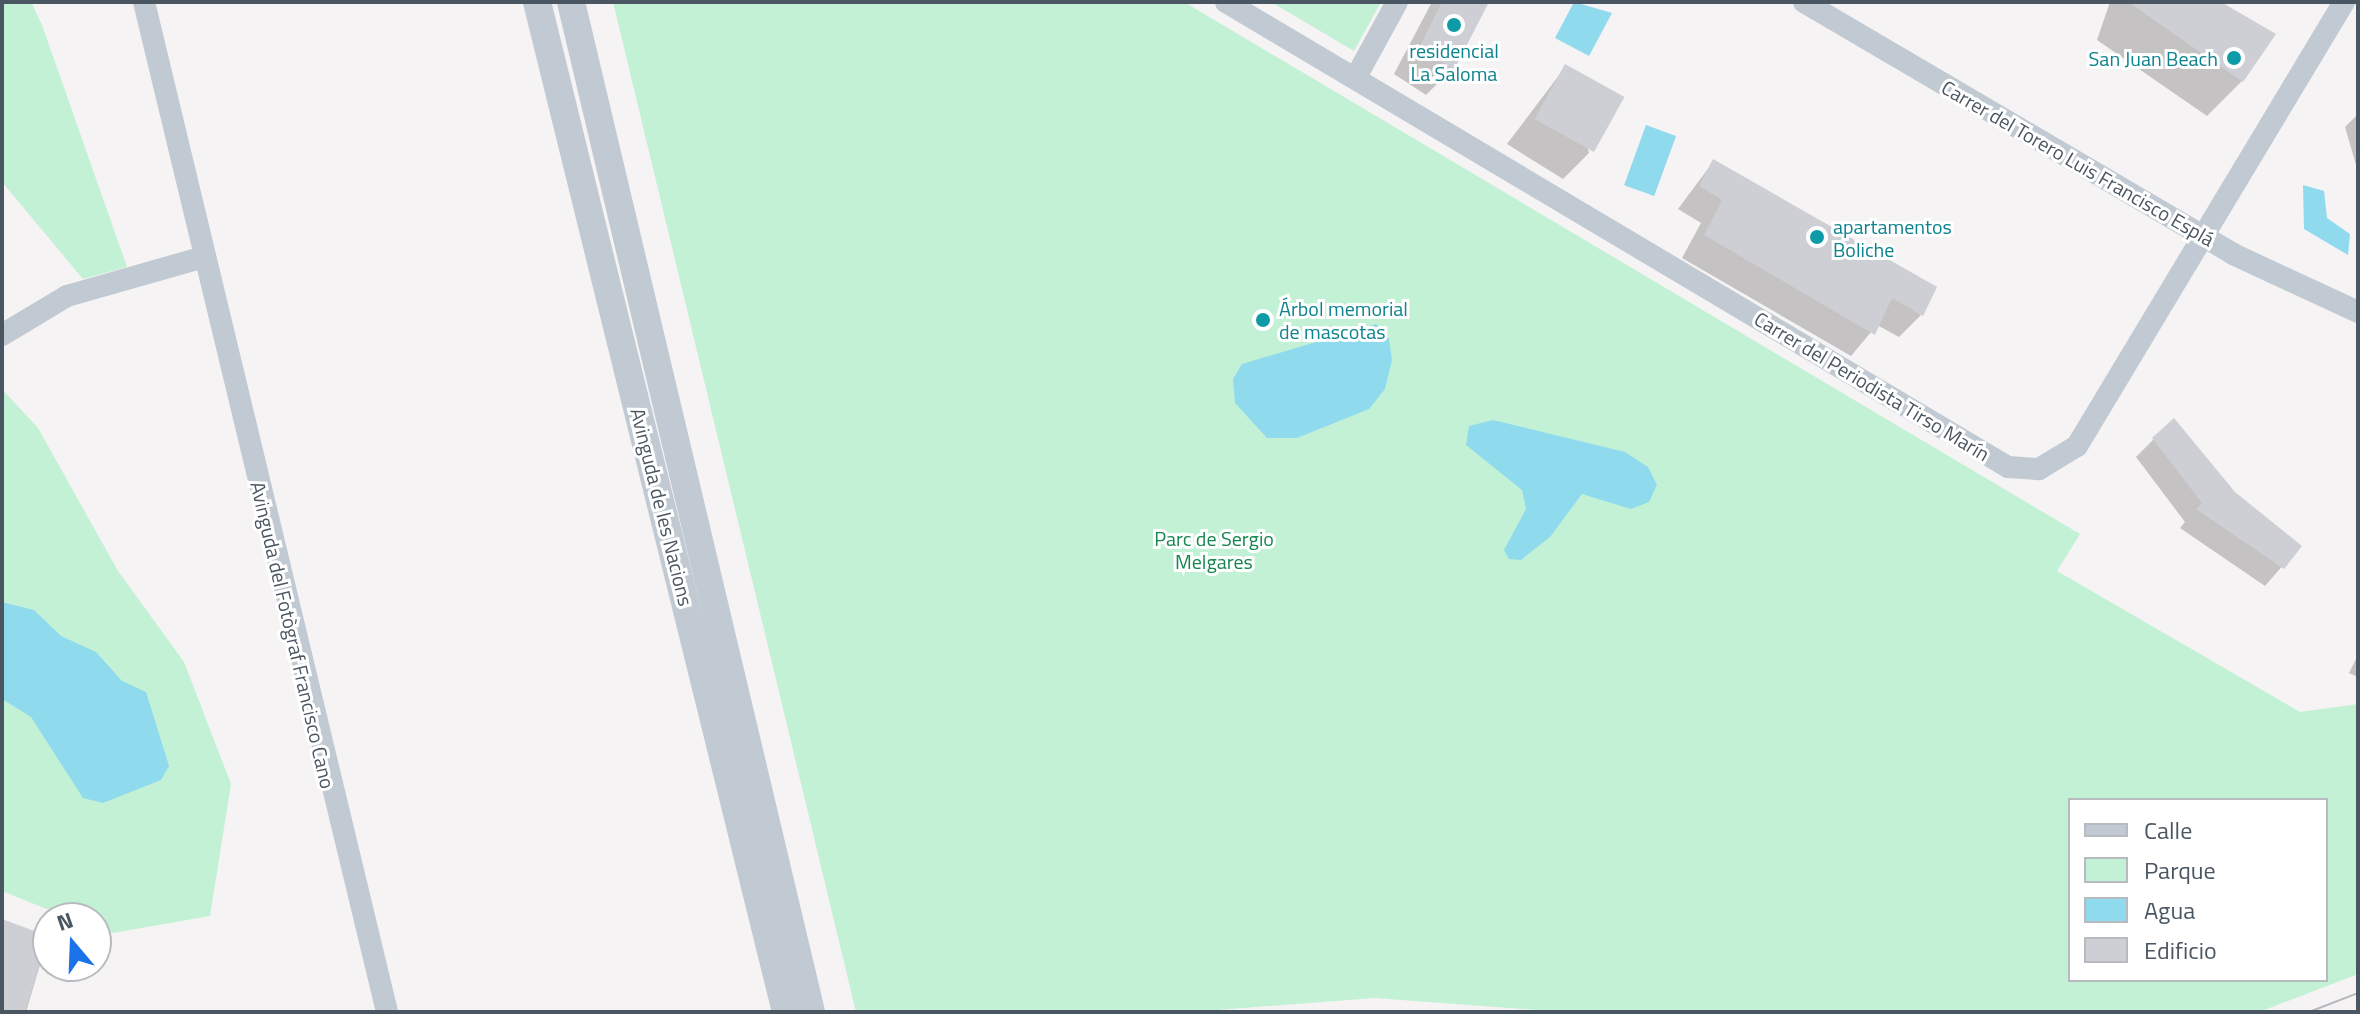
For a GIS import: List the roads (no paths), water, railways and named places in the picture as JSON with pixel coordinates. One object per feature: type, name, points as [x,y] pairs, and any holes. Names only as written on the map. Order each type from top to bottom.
[{"type":"street","name":"Avinguda del Fotògraf Francisco Cano","points":[[144,2],[387,1012]]},
{"type":"street","name":"Avinguda de les Nacions","points":[[537,2],[786,1012]]},
{"type":"street","name":"Avinguda de les Nacions","points":[[571,2],[811,1012]]},
{"type":"street","name":"Carrer del Periodista Tirso Marín","points":[[1226,2],[2008,467],[2039,469],[2077,446],[2207,238],[2344,2]]},
{"type":"street","points":[[1356,77],[1397,2]]},
{"type":"street","name":"Carrer del Torero Luis Francisco Esplá","points":[[1804,2],[2207,238],[2358,312]]},
{"type":"street","points":[[2,335],[67,296],[204,257]]},
{"type":"water","points":[[1574,2],[1612,13],[1589,56],[1555,38]]},
{"type":"water","points":[[1646,125],[1676,136],[1654,196],[1624,185]]},
{"type":"water","points":[[2303,185],[2324,191],[2327,218],[2350,234],[2348,255],[2304,229]]},
{"type":"water","points":[[1376,324],[1389,339],[1392,360],[1385,389],[1369,409],[1297,438],[1267,438],[1235,403],[1233,379],[1242,364]]},
{"type":"water","points":[[1493,420],[1625,452],[1648,467],[1657,485],[1649,502],[1631,509],[1582,494],[1550,537],[1521,560],[1509,559],[1504,550],[1526,509],[1522,490],[1466,445],[1469,426]]},
{"type":"water","points":[[2,602],[34,610],[61,636],[96,652],[122,681],[146,692],[169,766],[161,780],[103,803],[83,798],[31,717],[2,699]]},
{"type":"tram line","points":[[2309,1012],[2358,993]]},
{"type":"tram line","points":[[1269,1012],[1410,1012]]},
{"type":"place","name":"residencial La Saloma","points":[[1454,25]]},
{"type":"place","name":"San Juan Beach","points":[[2234,58]]},
{"type":"place","name":"apartamentos Boliche","points":[[1817,237]]},
{"type":"place","name":"Árbol memorial de mascotas","points":[[1263,320]]},
{"type":"park label","name":"Parc de Sergio Melgares","points":[[1214,550]]}]
